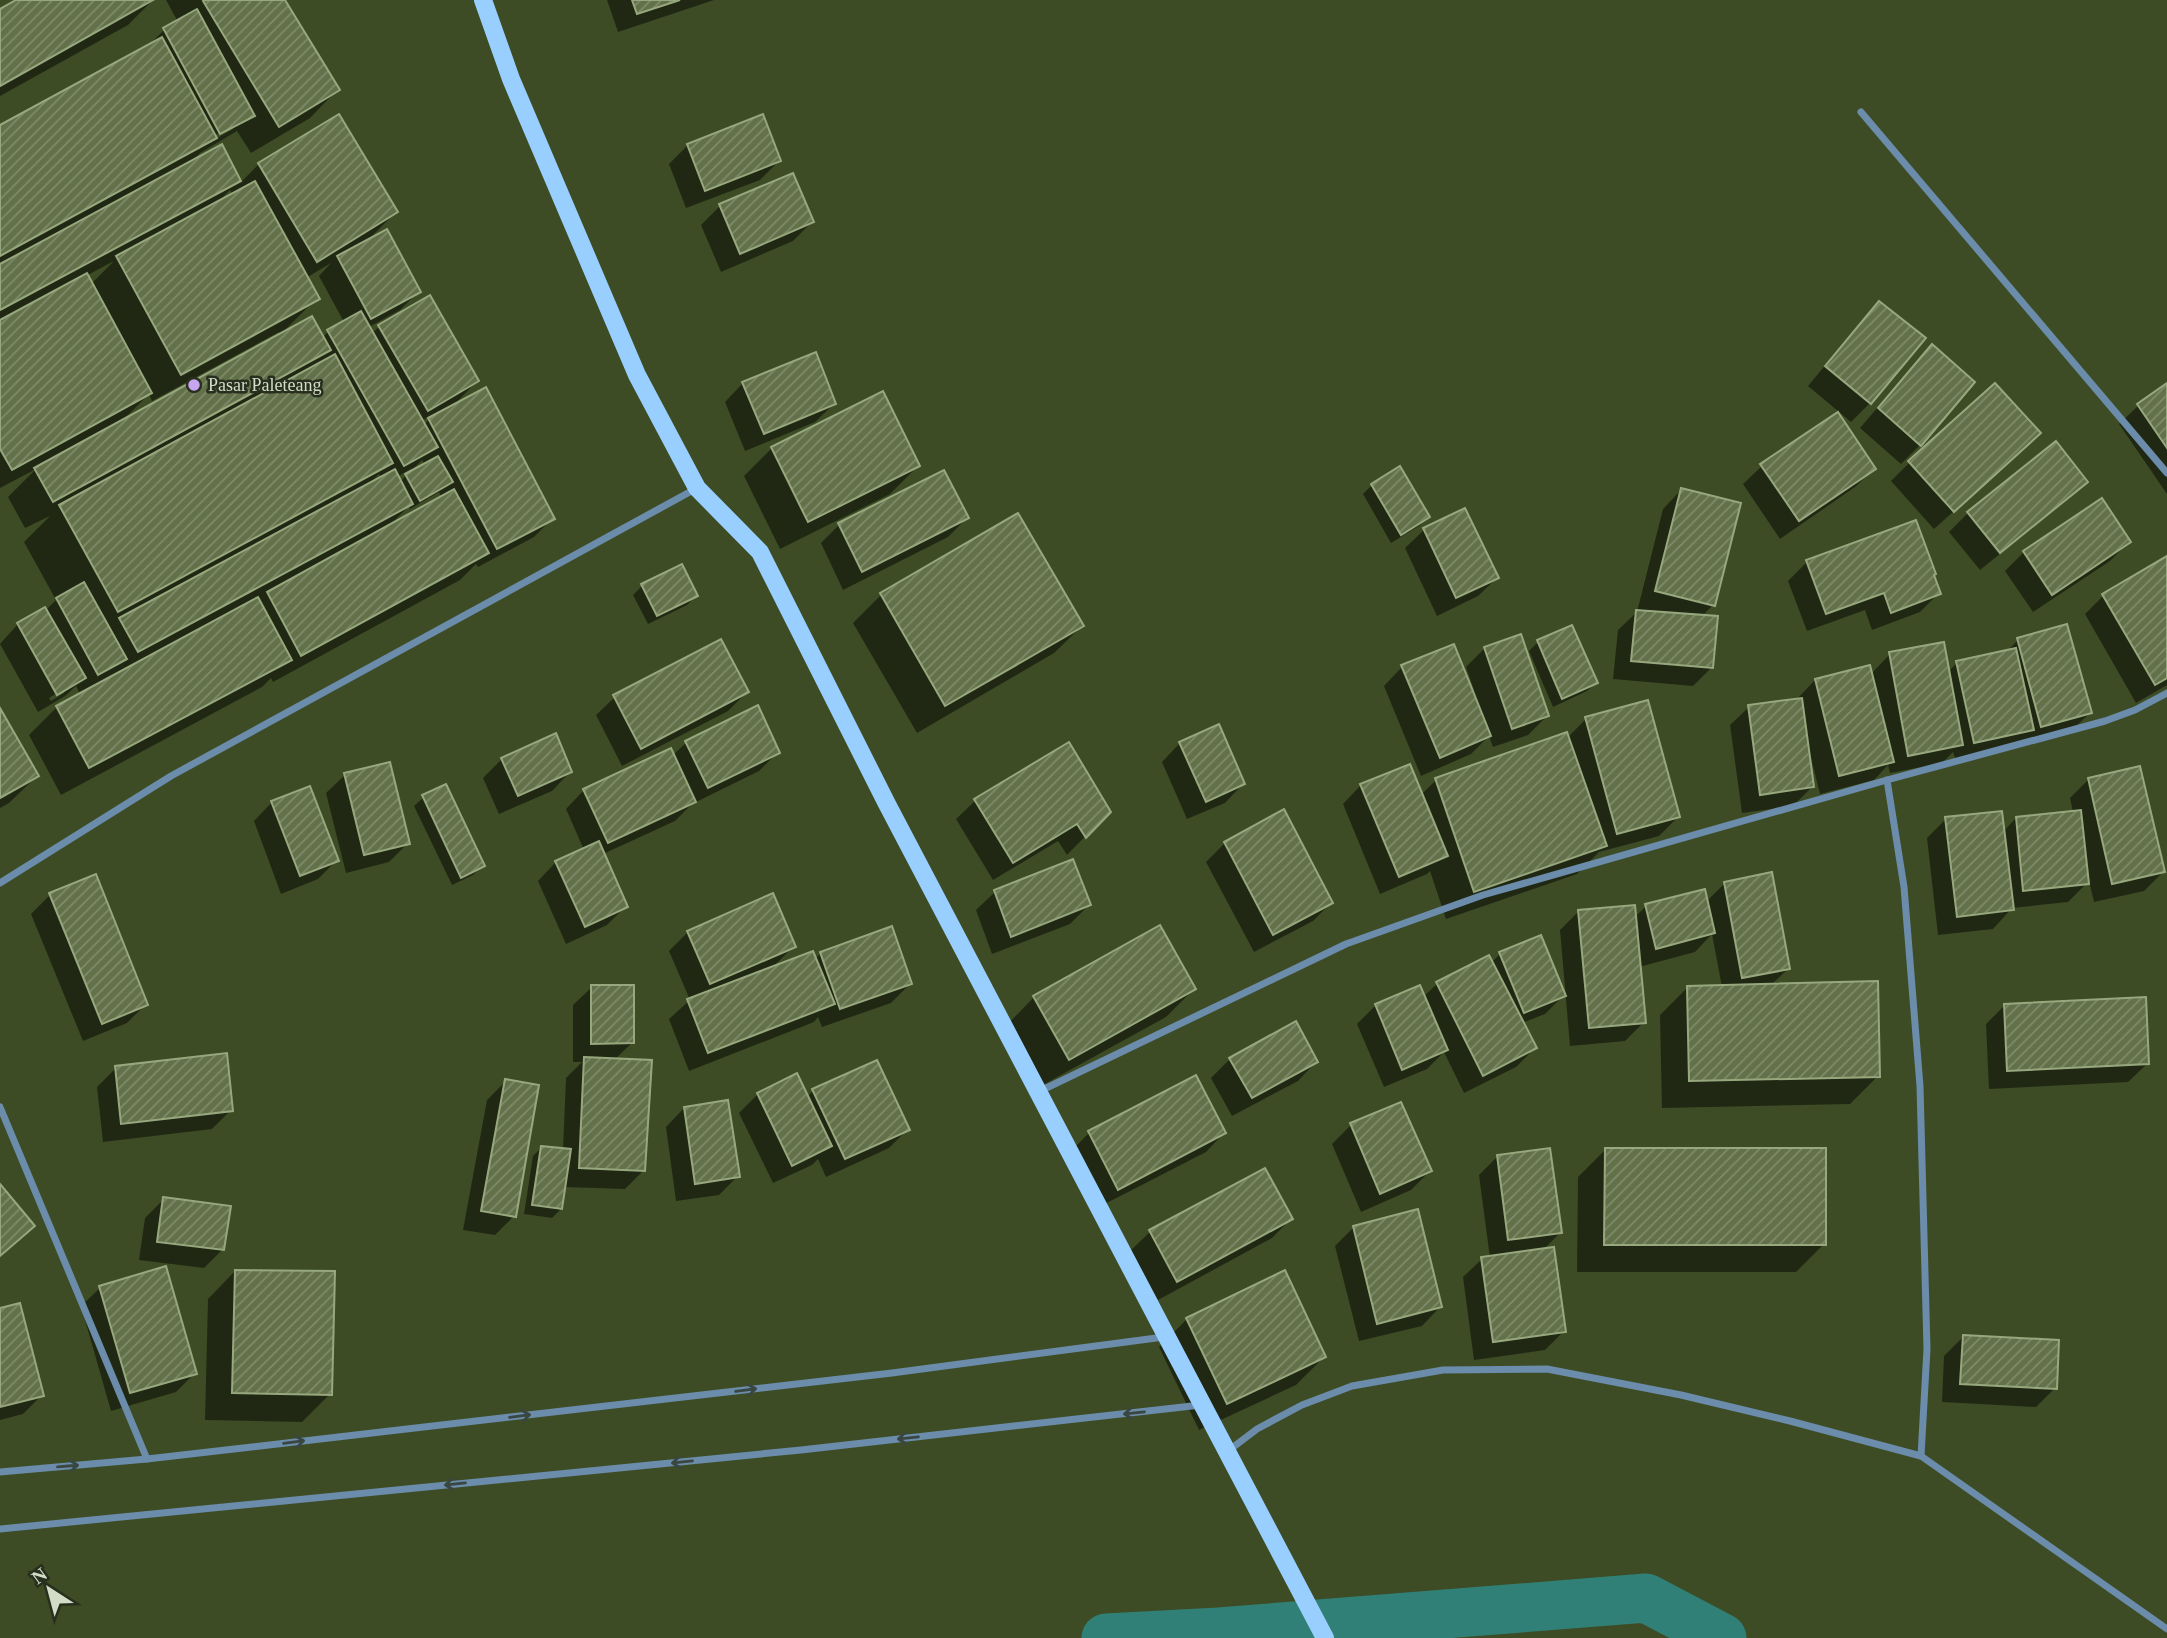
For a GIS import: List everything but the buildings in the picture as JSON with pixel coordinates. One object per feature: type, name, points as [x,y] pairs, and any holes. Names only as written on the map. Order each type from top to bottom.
[{"type":"main road","points":[[483,0],[511,79],[637,375],[697,488],[760,552],[893,816],[1325,1638]]},
{"type":"street","points":[[1861,112],[2167,472]]},
{"type":"street","points":[[0,883],[171,776],[697,488]]},
{"type":"street","points":[[1038,1093],[1346,944],[1483,895],[2105,721],[2135,710],[2167,692]]},
{"type":"street","points":[[1887,780],[1904,887],[1920,1086],[1927,1349],[1921,1456]]},
{"type":"street","points":[[0,1107],[147,1459]]},
{"type":"street","points":[[0,1472],[147,1459],[892,1373],[1166,1337]]},
{"type":"street","points":[[1228,1452],[1257,1429],[1302,1405],[1352,1386],[1443,1370],[1547,1369],[1681,1395],[1921,1456],[2167,1629]]},
{"type":"street","points":[[0,1529],[815,1448],[1202,1405]]},
{"type":"waterway","points":[[1106,1638],[1219,1632],[1646,1598],[1722,1638]]},
{"type":"place","name":"Pasar Paleteang","points":[[194,385]]}]
